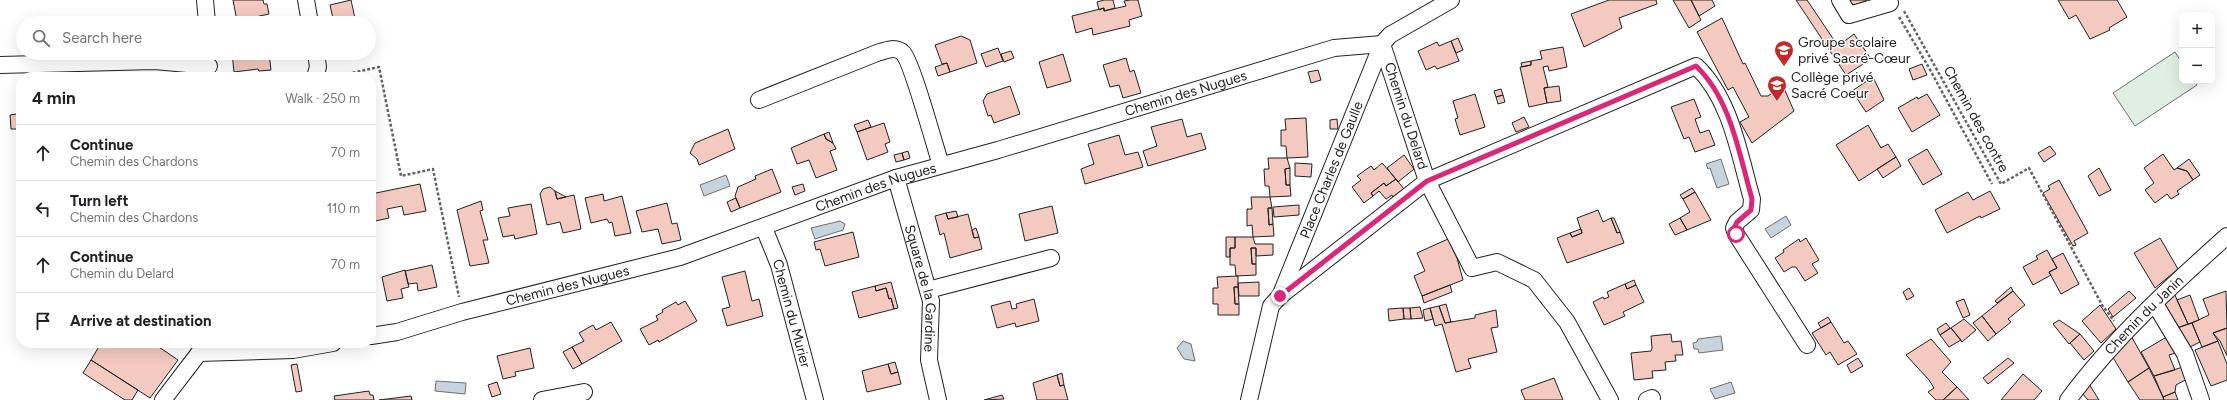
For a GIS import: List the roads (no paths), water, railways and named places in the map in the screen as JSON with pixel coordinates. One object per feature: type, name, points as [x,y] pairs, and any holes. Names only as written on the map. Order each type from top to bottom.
[{"type":"street","points":[[205,0],[206,16]]},
{"type":"street","points":[[306,0],[309,16]]},
{"type":"street","points":[[1382,44],[1390,35],[1452,0]]},
{"type":"street","points":[[1840,0],[1849,15],[1890,3]]},
{"type":"street","name":"Chemin des Nugues","points":[[376,335],[397,332],[462,312],[680,257],[764,228],[827,202],[896,178],[998,150],[1334,48],[1382,44]]},
{"type":"street","name":"Chemin du Delard","points":[[1249,400],[1271,306],[1280,296],[1427,181],[1382,44]]},
{"type":"street","name":"Place Charles de Gaulle","points":[[1280,296],[1382,44]]},
{"type":"street","points":[[758,100],[877,53],[895,49],[903,53],[911,69],[941,165]]},
{"type":"street","points":[[317,60],[318,68],[317,72]]},
{"type":"street","points":[[0,65],[155,61],[209,65]]},
{"type":"street","points":[[1610,400],[1567,322],[1534,280],[1497,262],[1472,268],[1427,181],[1696,66],[1707,76],[1728,114],[1752,199],[1751,210],[1737,222],[1734,228],[1740,241],[1807,345]]},
{"type":"street","name":"Square de la Gardine","points":[[896,178],[931,301],[929,360],[938,400]]},
{"type":"street","name":"Chemin du Murier","points":[[764,228],[779,265],[814,400]]},
{"type":"street","name":"Chemin du Janin","points":[[2068,400],[2092,367],[2182,276],[2227,236]]},
{"type":"street","points":[[928,290],[1051,258]]},
{"type":"street","points":[[2155,304],[2185,354],[2201,400]]},
{"type":"street","points":[[163,400],[199,348],[293,350],[304,348]]},
{"type":"street","points":[[542,400],[584,392]]},
{"type":"place","name":"Groupe scolaire privé Sacré-Cœur","points":[[1784,67]]},
{"type":"place","name":"Collège privé Sacré Coeur","points":[[1777,102]]}]
